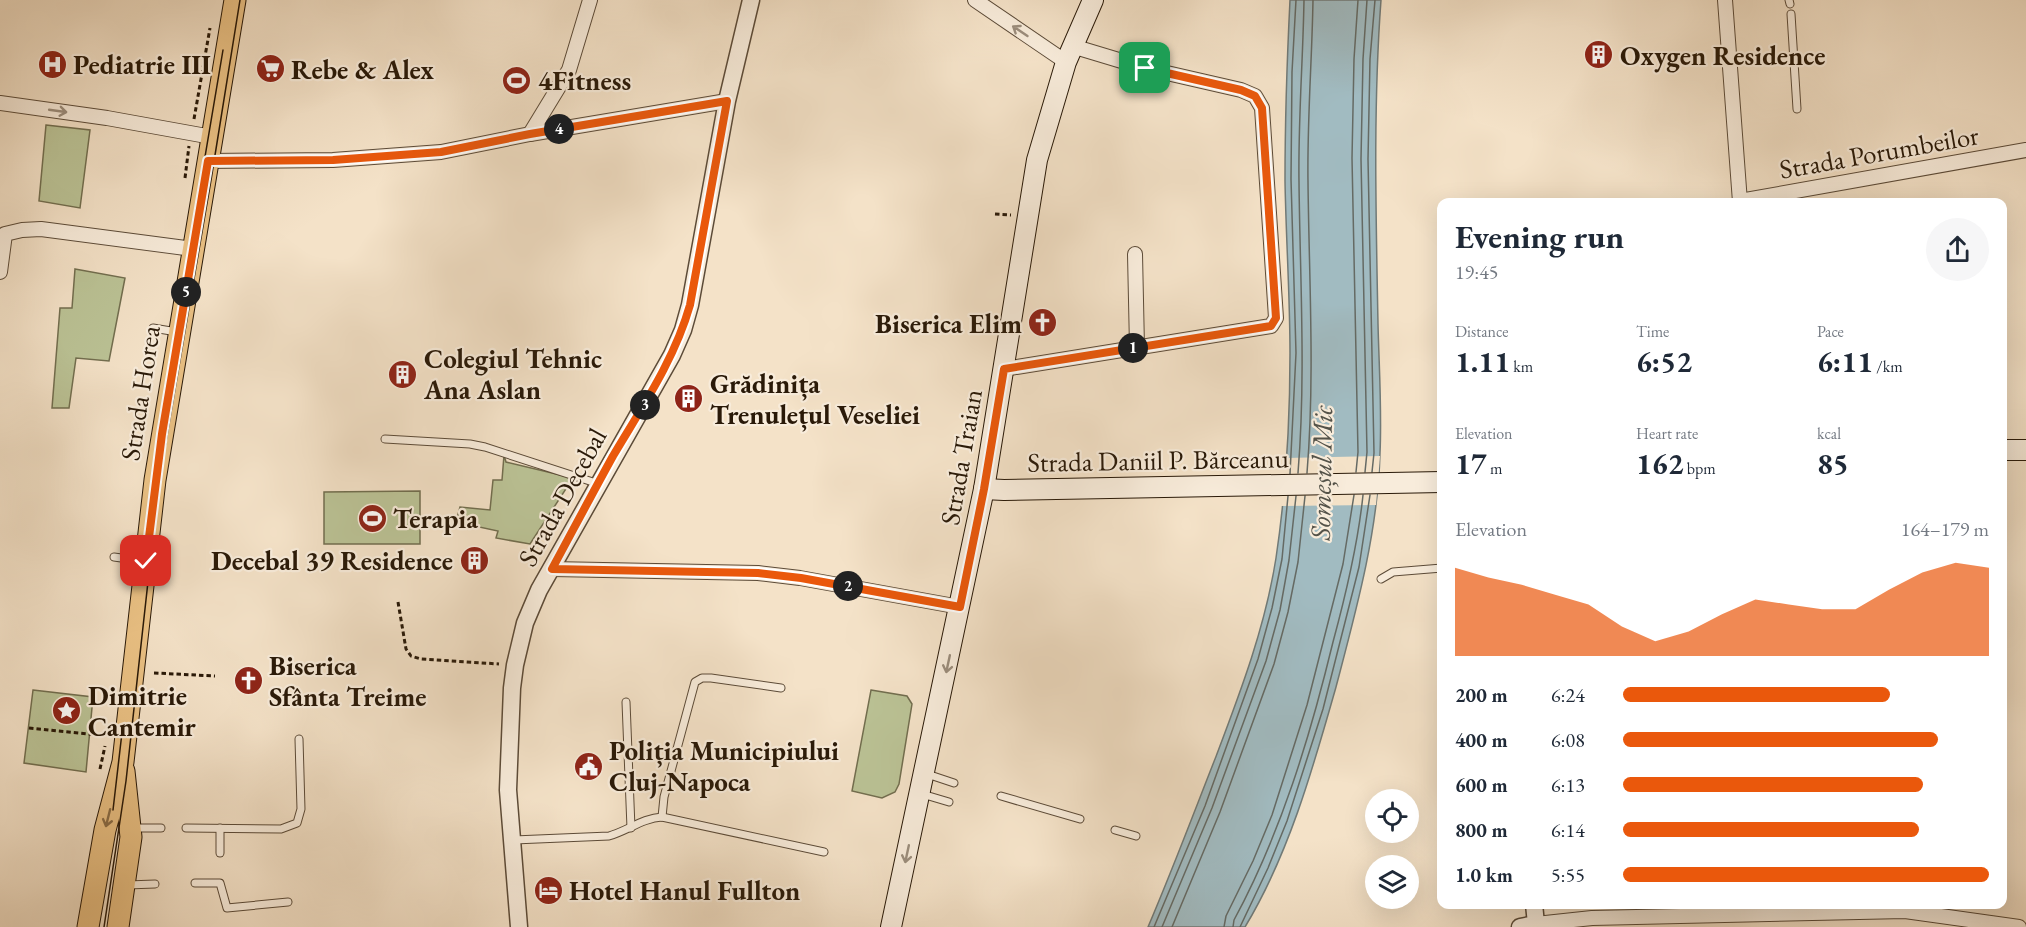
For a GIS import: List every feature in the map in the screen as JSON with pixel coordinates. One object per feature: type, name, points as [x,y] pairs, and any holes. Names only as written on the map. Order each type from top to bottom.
[{"type":"main road","name":"Strada Horea","points":[[88,927],[105,830],[123,762],[156,468],[235,0]]},
{"type":"main road","name":"Strada Traian","points":[[891,927],[984,489],[1036,160],[1069,54],[1093,0]]},
{"type":"main road","points":[[2007,450],[2026,450]]},
{"type":"main road","name":"Strada Daniil P. Bărceanu","points":[[984,489],[997,491],[1437,482]]},
{"type":"main road","name":"Strada Horea","points":[[118,927],[131,837],[123,762]]},
{"type":"street","points":[[530,134],[569,70],[590,0]]},
{"type":"street","name":"Strada Decebal","points":[[519,927],[510,840],[508,790],[515,665],[525,623],[539,590],[648,400],[683,330],[690,305],[727,101],[751,0]]},
{"type":"street","points":[[975,0],[1069,54],[1145,68],[1241,90],[1255,96],[1262,108],[1276,318],[1274,324],[1004,369]]},
{"type":"street","points":[[1725,0],[1740,198]]},
{"type":"street","points":[[208,161],[333,160],[441,152],[530,134],[727,101]]},
{"type":"street","points":[[0,103],[107,118],[212,137]]},
{"type":"street","name":"Strada Porumbeilor","points":[[1762,198],[2026,150]]},
{"type":"street","points":[[0,272],[5,234],[22,230],[41,229],[193,249]]},
{"type":"street","points":[[1134,254],[1137,347]]},
{"type":"street","points":[[552,569],[758,573],[801,578],[960,607]]},
{"type":"street","points":[[1533,909],[1528,926],[1592,918],[1633,922],[1885,909]]},
{"type":"street","points":[[1910,909],[2019,927]]},
{"type":"lane","points":[[1791,14],[1797,109]]},
{"type":"lane","points":[[153,328],[179,332]]},
{"type":"lane","points":[[385,439],[485,447],[599,484]]},
{"type":"lane","points":[[114,558],[146,561]]},
{"type":"lane","points":[[1381,579],[1393,572],[1437,568]]},
{"type":"lane","points":[[662,817],[664,797],[696,682],[702,678],[711,678],[781,688]]},
{"type":"lane","points":[[626,702],[631,828]]},
{"type":"lane","points":[[186,828],[281,829],[297,824],[301,809],[299,739]]},
{"type":"lane","points":[[924,773],[954,783]]},
{"type":"lane","points":[[920,793],[949,802]]},
{"type":"lane","points":[[1001,796],[1080,819]]},
{"type":"lane","points":[[510,840],[609,836],[653,818],[662,817],[824,852]]},
{"type":"lane","points":[[130,828],[160,828]]},
{"type":"lane","points":[[220,828],[220,854]]},
{"type":"lane","points":[[1115,830],[1136,836]]},
{"type":"lane","points":[[195,884],[220,879],[227,908],[288,902]]},
{"type":"lane","points":[[124,885],[155,884]]},
{"type":"path","points":[[995,214],[1013,215]]},
{"type":"path","points":[[398,602],[406,649],[411,656],[421,659],[515,665]]},
{"type":"path","points":[[154,673],[215,676]]},
{"type":"path","points":[[28,728],[98,735]]},
{"type":"path","points":[[99,777],[105,743]]},
{"type":"green space","points":[[46,125],[90,130],[80,208],[39,201]]},
{"type":"green space","points":[[75,269],[125,278],[109,361],[76,358],[69,408],[52,408],[60,308],[72,308]]},
{"type":"green space","points":[[504,455],[506,462],[573,478],[530,544],[496,538],[498,531],[456,522],[460,507],[490,510],[493,480],[502,480]]},
{"type":"green space","name":"Terapia","points":[[420,491],[420,544],[324,544],[324,492]]},
{"type":"green space","points":[[33,690],[93,697],[86,772],[24,763]]},
{"type":"green space","points":[[871,690],[907,696],[912,704],[899,784],[895,792],[882,798],[852,791]]},
{"type":"water","name":"Someșul Mic","points":[[1290,0],[1381,0],[1377,81],[1376,243],[1381,437],[1375,512],[1358,600],[1336,687],[1298,810],[1261,899],[1245,927],[1148,927],[1242,685],[1265,610],[1276,558],[1285,482],[1289,404],[1290,332],[1285,181]]},
{"type":"pier","points":[[1380,456],[1376,505],[1281,506],[1285,458]]},
{"type":"tram line","points":[[104,927],[126,781],[159,482],[240,0]]},
{"type":"tram line","points":[[181,299],[223,50]]},
{"type":"tram line","points":[[113,810],[123,724]]},
{"type":"place","name":"Oxygen Residence","points":[[1599,55]]},
{"type":"place","name":"Pediatrie III","points":[[52,64]]},
{"type":"place","name":"Rebe & Alex","points":[[270,69]]},
{"type":"place","name":"4Fitness","points":[[517,80]]},
{"type":"place","name":"Biserica Elim","points":[[1043,323]]},
{"type":"place","name":"Colegiul Tehnic Ana Aslan","points":[[403,374]]},
{"type":"place","name":"Grădinița Trenulețul Veseliei","points":[[689,399]]},
{"type":"place","name":"Terapia","points":[[372,518]]},
{"type":"place","name":"Decebal 39 Residence","points":[[474,560]]},
{"type":"place","name":"Biserica Sfânta Treime","points":[[248,681]]},
{"type":"place","name":"Dimitrie Cantemir","points":[[67,711]]},
{"type":"place","name":"Poliția Municipiului Cluj-Napoca","points":[[588,766]]},
{"type":"place","name":"Hotel Hanul Fullton","points":[[548,890]]},
{"type":"route","points":[[146,561],[162,434],[208,161],[333,160],[441,152],[530,134],[727,101],[690,305],[683,330],[648,400],[614,456],[552,569],[758,573],[801,578],[960,607],[984,489],[1004,369],[1274,324],[1276,318],[1262,108],[1255,96],[1241,90],[1145,68]]}]
